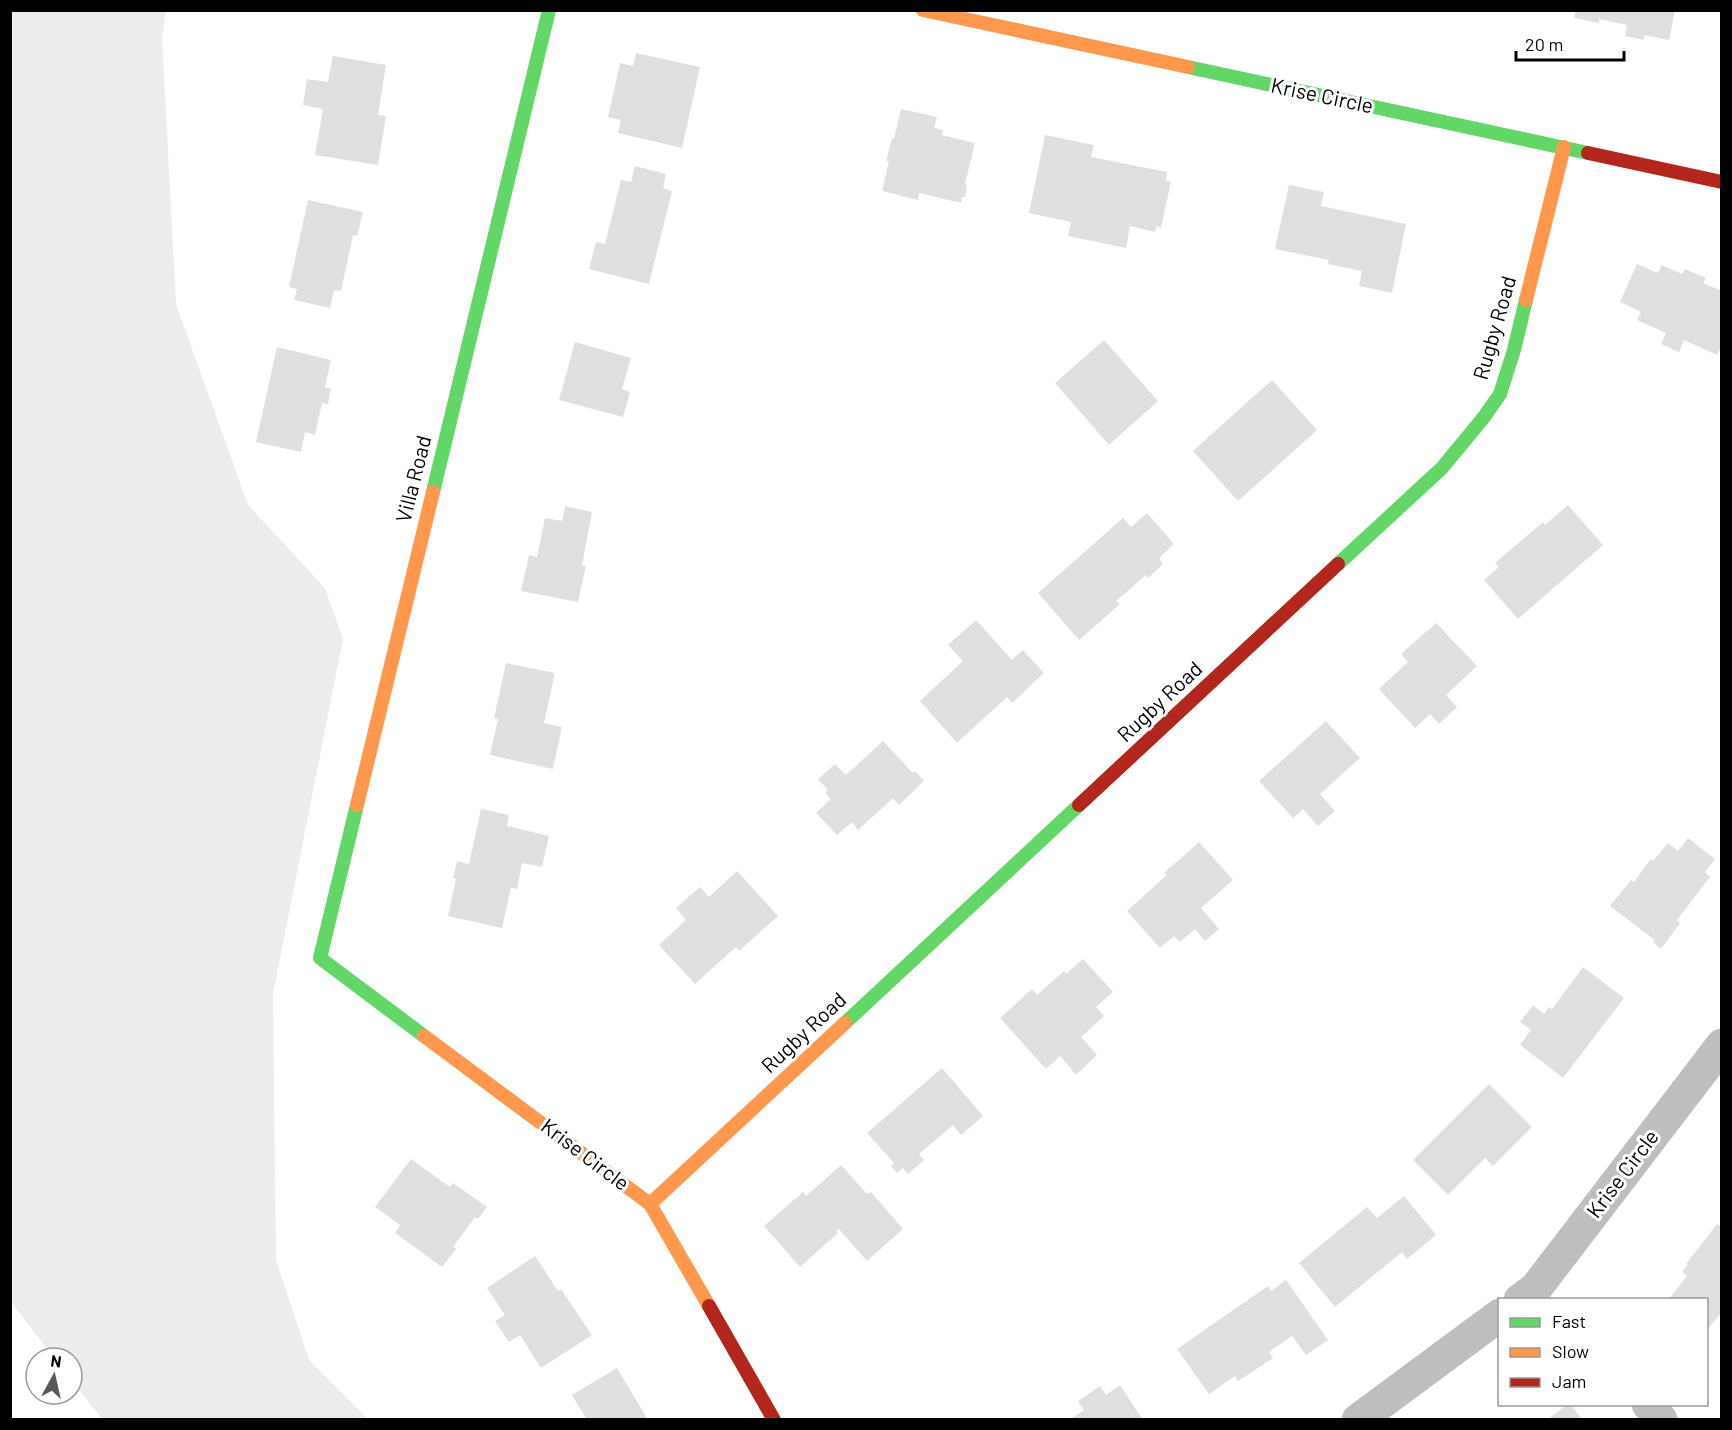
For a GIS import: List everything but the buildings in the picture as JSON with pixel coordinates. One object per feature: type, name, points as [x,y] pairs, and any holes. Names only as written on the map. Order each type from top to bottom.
[{"type":"street","name":"Villa Road","points":[[320,957],[549,10]]},
{"type":"street","name":"Krise Circle","points":[[923,10],[1722,182]]},
{"type":"street","name":"Rugby Road","points":[[650,1204],[1442,468],[1500,394],[1514,350],[1564,147]]},
{"type":"street","name":"Krise Circle","points":[[320,957],[650,1204],[774,1419]]},
{"type":"street","name":"Krise Circle","points":[[1535,1296],[1722,1045]]},
{"type":"street","points":[[1358,1419],[1498,1316]]},
{"type":"street","points":[[1650,1406],[1660,1419]]},
{"type":"shaded area","points":[[11,10],[166,11],[162,37],[176,304],[248,505],[325,588],[343,639],[273,994],[276,1260],[309,1360],[368,1419],[102,1419],[84,1396],[84,1346],[45,1346],[11,1302]]},
{"type":"traffic: fast","points":[[433,492],[549,10]]},
{"type":"traffic: fast","points":[[1188,67],[1588,153]]},
{"type":"traffic: fast","points":[[1338,564],[1442,468],[1484,417],[1500,394],[1526,300]]},
{"type":"traffic: fast","points":[[357,805],[320,958],[424,1036]]},
{"type":"traffic: fast","points":[[845,1023],[1079,805]]},
{"type":"traffic: slow","points":[[923,10],[1188,67]]},
{"type":"traffic: slow","points":[[1526,300],[1564,147]]},
{"type":"traffic: slow","points":[[357,805],[433,492]]},
{"type":"traffic: slow","points":[[650,1204],[845,1023]]},
{"type":"traffic: slow","points":[[424,1036],[650,1204],[709,1306]]},
{"type":"traffic: jam","points":[[1588,153],[1722,182]]},
{"type":"traffic: jam","points":[[1079,805],[1338,564]]},
{"type":"traffic: jam","points":[[709,1306],[774,1420]]}]
